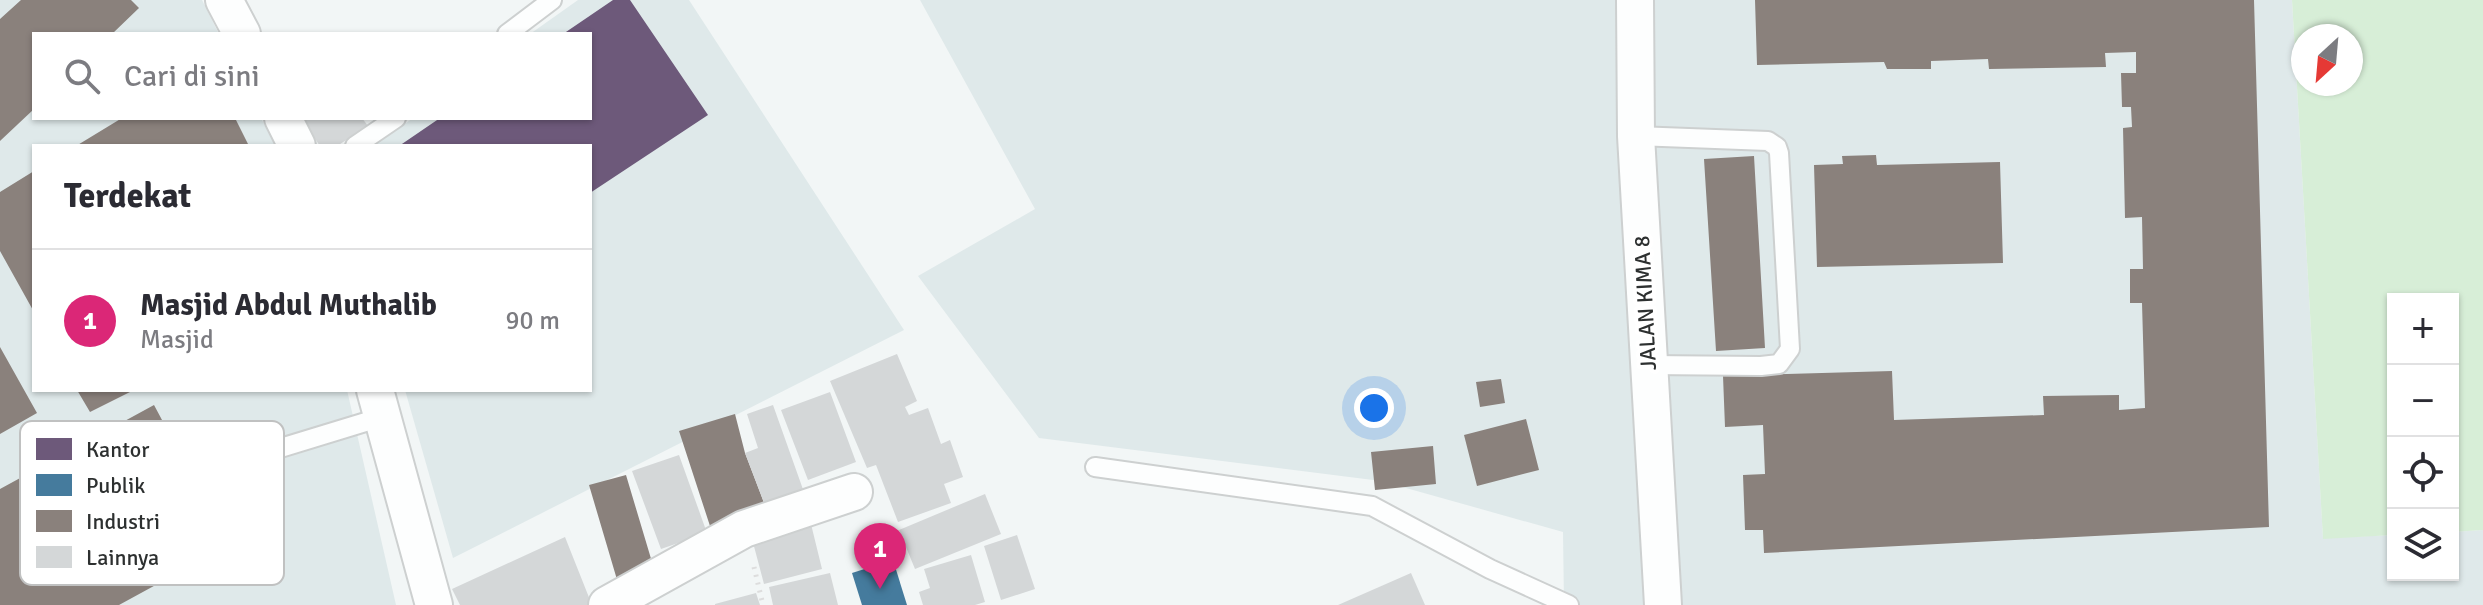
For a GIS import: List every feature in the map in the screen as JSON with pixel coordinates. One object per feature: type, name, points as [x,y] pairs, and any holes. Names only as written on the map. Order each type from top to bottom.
[{"type":"street","points":[[224,0],[241,32]]},
{"type":"street","name":"JALAN KIMA 8","points":[[1635,0],[1636,136],[1663,605]]},
{"type":"street","points":[[284,120],[296,144]]},
{"type":"street","points":[[378,403],[434,605]]},
{"type":"street","points":[[607,605],[744,529],[854,492]]},
{"type":"lane","points":[[510,32],[552,0]]},
{"type":"lane","points":[[358,144],[393,120]]},
{"type":"lane","points":[[1636,136],[1768,141],[1777,147],[1790,349],[1779,364],[1648,365]]},
{"type":"lane","points":[[284,441],[378,403]]},
{"type":"lane","points":[[1095,467],[1372,506],[1490,569],[1569,605]]},
{"type":"shaded area","points":[[0,0],[202,0],[218,32],[32,32],[32,120],[262,120],[274,144],[32,144],[32,392],[347,392],[396,605],[0,605]]},
{"type":"shaded area","points":[[578,0],[689,0],[904,330],[453,558],[406,392],[592,392],[592,144],[377,144],[410,120],[592,120],[592,32],[533,32]]},
{"type":"shaded area","points":[[920,0],[2292,0],[2291,96],[2298,96],[2323,538],[2387,535],[2387,581],[2459,581],[2459,532],[2483,530],[2483,605],[1564,605],[1563,532],[1381,481],[1039,438],[918,276],[1035,209]]},
{"type":"green space","points":[[2292,0],[2483,0],[2483,530],[2459,532],[2459,293],[2387,293],[2387,535],[2323,539],[2298,96],[2363,96],[2363,24],[2293,24]]},
{"type":"building: Kantor","points":[[613,0],[630,0],[708,115],[592,192],[592,144],[402,144],[437,120],[592,120],[592,32],[566,32]]},
{"type":"building: Publik","points":[[893,560],[907,605],[862,605],[852,573]]},
{"type":"building: Industri","points":[[21,0],[131,0],[139,8],[114,32],[32,32],[32,111],[0,141],[0,19]]},
{"type":"building: Industri","points":[[1755,0],[2254,0],[2269,527],[1764,553],[1763,530],[1745,530],[1743,475],[1765,474],[1763,425],[1725,427],[1723,376],[1892,371],[1894,420],[2044,415],[2043,396],[2119,395],[2119,410],[2145,408],[2142,303],[2130,303],[2130,269],[2143,269],[2142,217],[2125,218],[2123,128],[2132,127],[2131,107],[2122,107],[2121,73],[2136,73],[2136,52],[2105,53],[2106,67],[1989,69],[1988,59],[1931,61],[1931,69],[1887,69],[1884,62],[1757,65]]},
{"type":"building: Industri","points":[[119,120],[236,120],[248,144],[79,144]]},
{"type":"building: Industri","points":[[1876,155],[1877,165],[2000,162],[2003,263],[1817,267],[1814,165],[1843,164],[1842,156]]},
{"type":"building: Industri","points":[[1754,156],[1765,348],[1716,351],[1704,159]]},
{"type":"building: Industri","points":[[32,172],[32,308],[0,251],[0,192]]},
{"type":"building: Industri","points":[[0,347],[37,413],[0,434]]},
{"type":"building: Industri","points":[[1501,379],[1505,403],[1480,407],[1476,382]]},
{"type":"building: Industri","points":[[78,392],[130,392],[90,412]]},
{"type":"building: Industri","points":[[154,405],[163,421],[125,421]]},
{"type":"building: Industri","points":[[735,414],[745,453],[766,508],[710,526],[679,431]]},
{"type":"building: Industri","points":[[1526,419],[1539,470],[1477,486],[1464,435]]},
{"type":"building: Industri","points":[[1433,446],[1436,484],[1375,490],[1371,452]]},
{"type":"building: Industri","points":[[626,475],[655,572],[618,583],[589,485]]},
{"type":"building: Industri","points":[[20,478],[20,585],[156,585],[119,605],[0,605],[0,489]]},
{"type":"building: Lainnya","points":[[302,120],[364,120],[368,126],[340,144],[319,144]]},
{"type":"building: Lainnya","points":[[897,354],[917,401],[905,407],[909,415],[928,408],[941,444],[950,440],[963,477],[944,484],[951,503],[898,522],[876,465],[867,468],[830,381]]},
{"type":"building: Lainnya","points":[[830,392],[856,462],[808,480],[781,410]]},
{"type":"building: Lainnya","points":[[773,405],[805,495],[766,508],[745,453],[758,448],[747,414]]},
{"type":"building: Lainnya","points":[[679,455],[707,533],[661,549],[632,471]]},
{"type":"building: Lainnya","points":[[985,494],[1001,534],[915,569],[899,530]]},
{"type":"building: Lainnya","points":[[810,520],[822,569],[764,584],[751,535]]},
{"type":"building: Lainnya","points":[[1017,535],[1035,589],[1001,600],[984,546]]},
{"type":"building: Lainnya","points":[[565,537],[592,605],[460,605],[452,589]]},
{"type":"building: Lainnya","points":[[971,555],[985,602],[975,605],[923,605],[919,592],[930,588],[924,569]]},
{"type":"building: Lainnya","points":[[830,573],[838,605],[773,605],[769,587]]},
{"type":"building: Lainnya","points":[[1411,573],[1425,605],[1338,605]]},
{"type":"building: Lainnya","points":[[756,593],[760,605],[715,605],[715,604]]},
{"type":"place","name":"Masjid Abdul Muthalib","points":[[880,589]]}]
